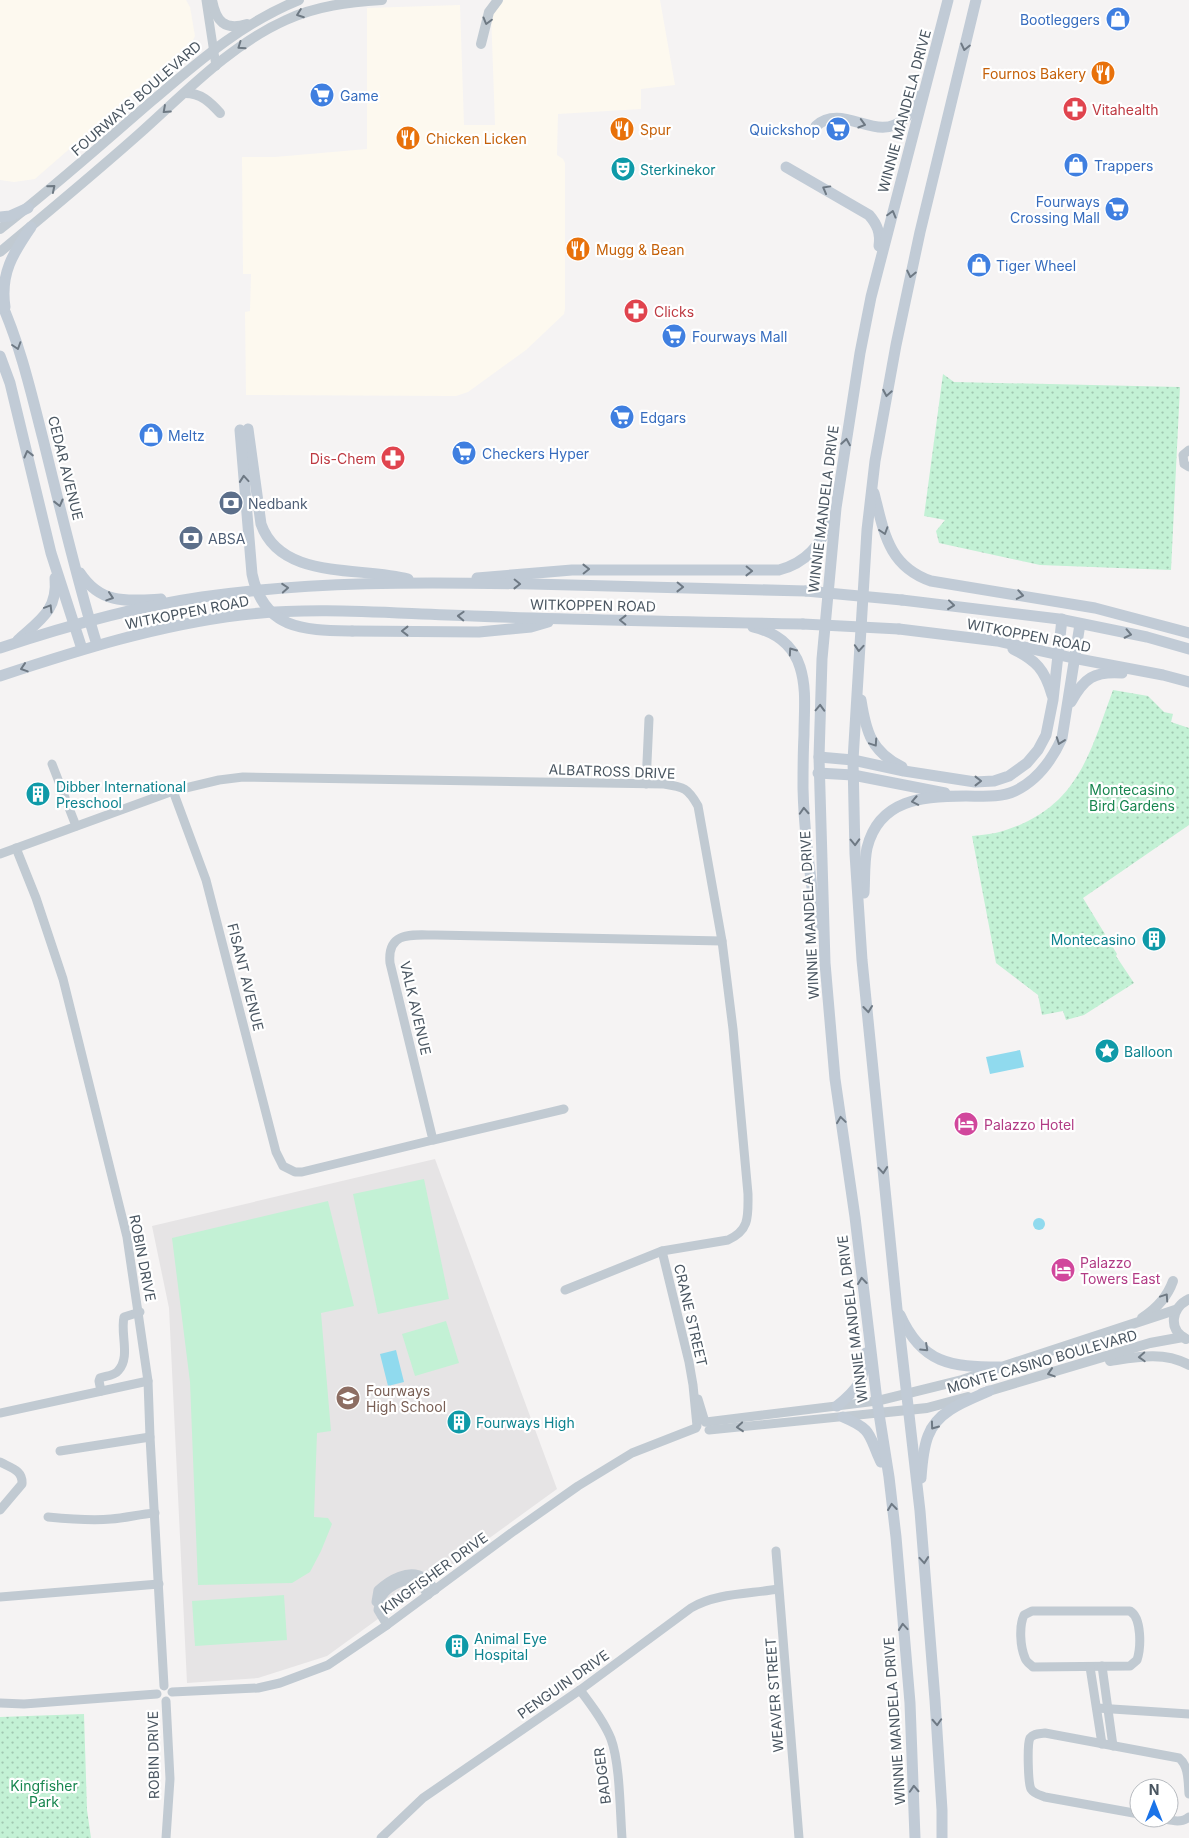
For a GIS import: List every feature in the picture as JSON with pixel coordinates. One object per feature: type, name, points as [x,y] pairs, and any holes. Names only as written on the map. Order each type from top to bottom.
[{"type":"main road","name":"WINNIE MANDELA DRIVE","points":[[915,1838],[910,1703],[896,1537],[855,1217],[835,1079],[825,963],[818,757],[822,659],[836,508],[860,353],[871,297],[948,0]]},
{"type":"main road","points":[[942,1838],[935,1691],[920,1511],[906,1395],[862,960],[852,776],[871,484],[900,326],[932,181],[976,0]]},
{"type":"main road","points":[[816,126],[826,119],[836,117],[875,127],[893,126],[908,114],[928,79]]},
{"type":"main road","points":[[786,167],[862,209],[874,221],[878,228],[880,240],[871,277],[871,297]]},
{"type":"main road","points":[[0,217],[10,216],[28,208]]},
{"type":"main road","points":[[7,315],[2,299],[5,266],[31,227]]},
{"type":"main road","name":"CEDAR AVENUE","points":[[0,300],[7,315],[27,377],[74,566],[97,645]]},
{"type":"main road","points":[[0,356],[10,383],[51,553],[82,649]]},
{"type":"main road","points":[[423,583],[402,577],[306,564],[283,554],[272,544],[263,531],[259,518],[244,429],[252,574],[259,595],[274,614],[289,624],[307,630],[479,632],[531,627],[557,619]]},
{"type":"main road","points":[[871,484],[890,547],[898,560],[908,570],[918,576],[931,581],[1095,608],[1189,632]]},
{"type":"main road","points":[[451,583],[490,576],[572,570],[779,570],[794,565],[808,557],[815,550],[827,531],[836,508]]},
{"type":"main road","points":[[15,643],[48,612],[54,601],[56,585],[51,553]]},
{"type":"main road","points":[[74,566],[90,587],[104,596],[113,599],[139,601],[201,597]]},
{"type":"main road","name":"WITKOPPEN ROAD","points":[[0,648],[89,620],[201,597],[315,586],[451,583],[806,591],[1005,611],[1062,619],[1189,649]]},
{"type":"main road","name":"WITKOPPEN ROAD","points":[[0,676],[82,649],[162,630],[239,615],[283,611],[328,610],[557,619],[803,624],[900,629],[997,641],[1058,655],[1163,674],[1189,682]]},
{"type":"main road","points":[[818,757],[853,760],[913,773],[975,782],[1009,776],[1027,763],[1038,750],[1046,735],[1053,700],[1062,619]]},
{"type":"main road","points":[[707,622],[755,628],[770,632],[786,643],[794,653],[800,666],[804,684],[803,790],[806,848],[819,941],[825,963]]},
{"type":"main road","points":[[862,960],[866,857],[874,828],[891,809],[906,802],[931,798],[988,796],[1014,791],[1040,773],[1054,755],[1062,738],[1080,624]]},
{"type":"main road","points":[[997,641],[1026,655],[1041,668],[1046,676],[1053,700]]},
{"type":"main road","points":[[1068,708],[1079,688],[1086,680],[1093,676],[1110,672],[1163,674]]},
{"type":"main road","points":[[857,680],[864,722],[870,738],[878,750],[889,760],[913,773]]},
{"type":"main road","points":[[818,773],[852,776],[964,796]]},
{"type":"main road","points":[[897,1309],[913,1337],[936,1359],[952,1365],[967,1367],[1000,1367]]},
{"type":"main road","points":[[837,1406],[860,1383],[865,1364],[868,1329]]},
{"type":"main road","points":[[920,1511],[920,1479],[928,1436],[934,1425],[943,1415],[957,1405],[989,1391]]},
{"type":"main road","points":[[843,1417],[858,1424],[869,1433],[889,1477]]},
{"type":"street","points":[[206,0],[212,50],[216,66]]},
{"type":"street","points":[[212,0],[214,11],[223,24],[239,26],[254,22]]},
{"type":"street","name":"FOURWAYS BOULEVARD","points":[[0,229],[28,208],[212,50],[254,22],[299,0]]},
{"type":"street","name":"FOURWAYS BOULEVARD","points":[[0,252],[83,184],[185,93],[240,47],[287,19],[326,6],[349,2],[382,0]]},
{"type":"street","points":[[481,44],[489,12],[498,0]]},
{"type":"street","points":[[185,93],[193,93],[201,97],[220,113]]},
{"type":"street","points":[[1189,450],[1184,452],[1183,458],[1184,464],[1189,467]]},
{"type":"street","points":[[646,784],[649,719]]},
{"type":"street","points":[[52,764],[76,826]]},
{"type":"street","name":"ALBATROSS DRIVE","points":[[0,854],[173,791],[219,780],[243,777],[646,784],[680,786],[690,792],[698,806],[722,941],[733,1029],[748,1194],[748,1217],[745,1227],[738,1236],[728,1240],[662,1251],[565,1290]]},
{"type":"street","name":"FISANT AVENUE","points":[[173,791],[206,880],[276,1152],[281,1163],[288,1170],[302,1172],[433,1140]]},
{"type":"street","name":"ROBIN DRIVE","points":[[16,848],[36,898],[63,979],[127,1237],[140,1312],[148,1380],[164,1686]]},
{"type":"street","name":"VALK AVENUE","points":[[433,1140],[390,963],[391,948],[400,938],[409,935],[435,935],[722,941]]},
{"type":"street","points":[[433,1140],[564,1109]]},
{"type":"street","name":"CRANE STREET","points":[[662,1251],[703,1426]]},
{"type":"street","points":[[1124,1328],[1156,1308],[1173,1281]]},
{"type":"street","name":"MONTE CASINO BOULEVARD","points":[[878,1407],[906,1395],[962,1380],[1124,1328],[1175,1310],[1189,1299]]},
{"type":"street","points":[[1175,1310],[1173,1323],[1175,1328],[1186,1339]]},
{"type":"street","points":[[101,1391],[100,1378],[112,1375],[118,1371],[122,1362],[125,1352],[124,1318],[140,1312]]},
{"type":"street","name":"MONTE CASINO BOULEVARD","points":[[878,1407],[908,1410],[931,1407],[1150,1344],[1186,1339]]},
{"type":"street","points":[[1083,1363],[1160,1356],[1178,1359],[1189,1365]]},
{"type":"street","points":[[0,1413],[148,1380]]},
{"type":"street","name":"KINGFISHER DRIVE","points":[[172,1692],[258,1688],[280,1683],[328,1665],[388,1624],[578,1486],[632,1453],[703,1426],[837,1406],[878,1407]]},
{"type":"street","name":"KINGFISHER DRIVE","points":[[703,1426],[818,1420],[843,1417],[878,1407]]},
{"type":"street","points":[[816,1409],[818,1420]]},
{"type":"street","points":[[784,1413],[786,1423]]},
{"type":"street","points":[[60,1451],[150,1437]]},
{"type":"street","points":[[0,1462],[19,1472],[22,1479],[22,1484],[0,1510]]},
{"type":"street","points":[[48,1517],[79,1520],[111,1520],[139,1514],[155,1513]]},
{"type":"street","name":"WEAVER STREET","points":[[776,1551],[799,1838]]},
{"type":"street","points":[[388,1624],[378,1610],[376,1601],[378,1590],[392,1579],[400,1576],[418,1575],[425,1578],[432,1592]]},
{"type":"street","points":[[0,1597],[159,1584]]},
{"type":"street","name":"PENGUIN DRIVE","points":[[381,1838],[423,1798],[580,1690],[698,1604],[722,1597],[778,1590]]},
{"type":"street","points":[[1040,1611],[1125,1611],[1134,1613],[1137,1618],[1140,1639],[1138,1660],[1130,1666],[1102,1666],[1037,1667],[1028,1663],[1025,1658],[1022,1642],[1024,1615],[1040,1611]]},
{"type":"street","points":[[1102,1666],[1114,1746]]},
{"type":"street","points":[[1090,1667],[1102,1744]]},
{"type":"street","points":[[164,1686],[170,1688],[172,1692],[171,1698],[166,1701],[160,1699],[158,1694],[160,1688],[164,1686]]},
{"type":"street","name":"BADGER","points":[[580,1690],[607,1730],[612,1741],[616,1758],[622,1838]]},
{"type":"street","points":[[0,1703],[24,1704],[158,1694]]},
{"type":"street","name":"ROBIN DRIVE","points":[[166,1701],[170,1779],[166,1838]]},
{"type":"street","points":[[1097,1708],[1189,1714]]},
{"type":"street","points":[[1129,1812],[1036,1794],[1030,1785],[1028,1745],[1033,1736],[1044,1733],[1179,1758],[1182,1760],[1186,1770],[1189,1794]]},
{"type":"shaded area","points":[[0,0],[186,0],[190,7],[195,36],[192,42],[35,179],[14,182],[0,180]]},
{"type":"shaded area","points":[[504,0],[660,0],[675,85],[641,89],[641,109],[558,114],[557,155],[565,163],[564,314],[526,350],[468,392],[456,396],[246,395],[245,312],[250,311],[251,274],[243,274],[242,157],[275,157],[367,149],[367,8],[460,5],[464,125],[495,125],[491,12]]},
{"type":"shaded area","name":"Fourways High School","points":[[435,1159],[557,1489],[327,1656],[258,1678],[187,1683],[169,1308],[152,1226]]},
{"type":"green space","points":[[943,374],[954,382],[1180,387],[1171,570],[1040,565],[939,543],[936,531],[945,520],[924,516]]},
{"type":"green space","name":"Montecasino Bird Gardens","points":[[1113,690],[1148,696],[1164,712],[1173,714],[1171,722],[1189,728],[1189,825],[1083,898],[1117,954],[1116,956],[1134,983],[1084,1015],[1066,1020],[1063,1011],[1042,1015],[1038,995],[996,963],[972,836],[1003,831],[1028,821],[1048,809],[1064,794],[1077,777],[1087,758]]},
{"type":"green space","points":[[424,1179],[449,1299],[378,1314],[353,1194]]},
{"type":"green space","points":[[328,1201],[354,1306],[321,1313],[331,1431],[317,1433],[314,1517],[328,1518],[332,1524],[310,1572],[292,1583],[198,1585],[190,1382],[172,1238]]},
{"type":"green space","points":[[446,1321],[459,1363],[415,1376],[402,1334]]},
{"type":"green space","points":[[284,1595],[287,1640],[195,1646],[192,1601]]},
{"type":"green space","name":"Kingfisher Park","points":[[84,1714],[87,1810],[91,1838],[0,1838],[0,1717]]},
{"type":"water","points":[[1020,1050],[1024,1067],[990,1074],[986,1057]]},
{"type":"water","points":[[1039,1218],[1045,1224],[1039,1230],[1033,1224]]},
{"type":"water","points":[[396,1350],[404,1382],[388,1386],[380,1354]]},
{"type":"place","name":"Bootleggers","points":[[1118,19]]},
{"type":"place","name":"Fournos Bakery","points":[[1103,73]]},
{"type":"place","name":"Game","points":[[322,95]]},
{"type":"place","name":"Vitahealth","points":[[1075,109]]},
{"type":"place","name":"Spur","points":[[622,129]]},
{"type":"place","name":"Quickshop","points":[[838,129]]},
{"type":"place","name":"Chicken Licken","points":[[408,138]]},
{"type":"place","name":"Trappers","points":[[1076,165]]},
{"type":"place","name":"Sterkinekor","points":[[623,169]]},
{"type":"place","name":"Fourways Crossing Mall","points":[[1117,209]]},
{"type":"place","name":"Mugg & Bean","points":[[578,249]]},
{"type":"place","name":"Tiger Wheel","points":[[979,265]]},
{"type":"place","name":"Clicks","points":[[636,311]]},
{"type":"place","name":"Fourways Mall","points":[[674,336]]},
{"type":"place","name":"Edgars","points":[[622,417]]},
{"type":"place","name":"Meltz","points":[[151,435]]},
{"type":"place","name":"Checkers Hyper","points":[[464,453]]},
{"type":"place","name":"Dis-Chem","points":[[393,458]]},
{"type":"place","name":"Nedbank","points":[[231,503]]},
{"type":"place","name":"ABSA","points":[[191,538]]},
{"type":"place","name":"Dibber International Preschool","points":[[38,794]]},
{"type":"place","name":"Montecasino","points":[[1154,939]]},
{"type":"place","name":"Balloon","points":[[1107,1051]]},
{"type":"place","name":"Palazzo Hotel","points":[[966,1124]]},
{"type":"place","name":"Palazzo Towers East","points":[[1063,1270]]},
{"type":"place","name":"Fourways High School","points":[[348,1398]]},
{"type":"place","name":"Fourways High","points":[[459,1422]]},
{"type":"place","name":"Animal Eye Hospital","points":[[457,1646]]}]
